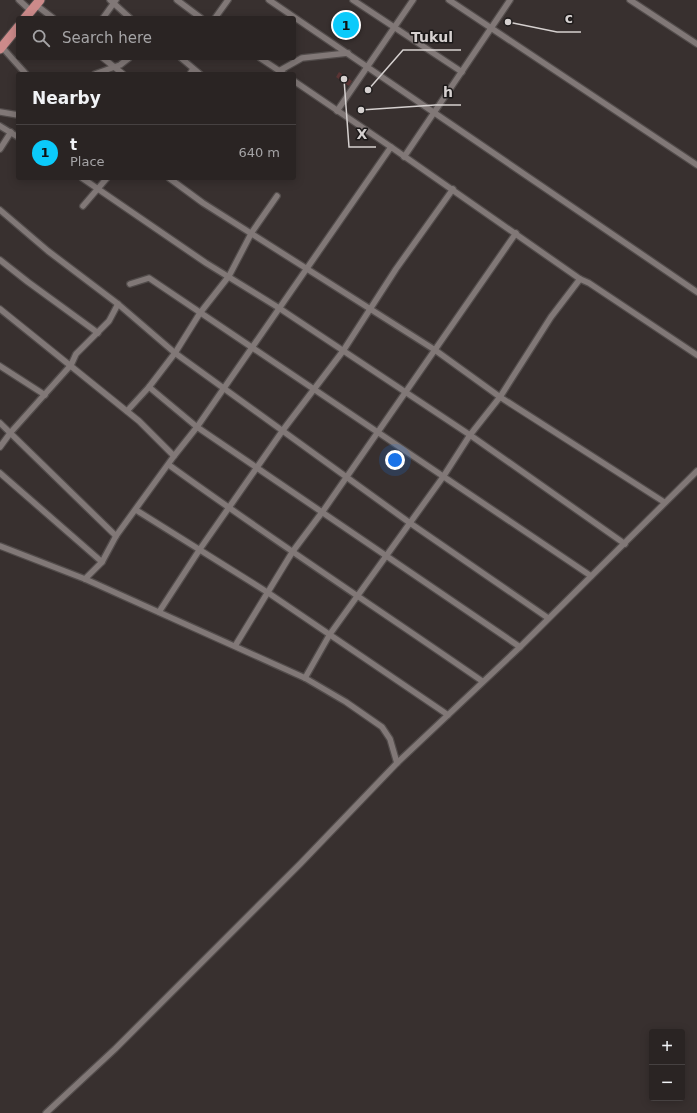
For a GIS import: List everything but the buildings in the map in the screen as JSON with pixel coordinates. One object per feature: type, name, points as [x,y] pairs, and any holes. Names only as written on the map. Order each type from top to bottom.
[{"type":"main road","points":[[1,46],[16,29]]},
{"type":"street","points":[[18,0],[49,16]]},
{"type":"street","points":[[177,0],[198,16]]},
{"type":"street","points":[[216,16],[228,0]]},
{"type":"street","points":[[269,0],[292,16]]},
{"type":"street","points":[[353,0],[462,72]]},
{"type":"street","points":[[337,111],[413,0]]},
{"type":"street","points":[[449,0],[697,165]]},
{"type":"street","points":[[404,157],[510,0]]},
{"type":"street","points":[[630,0],[697,44]]},
{"type":"street","points":[[104,16],[113,1],[128,16]]},
{"type":"street","points":[[296,18],[367,68],[696,289]]},
{"type":"street","points":[[1,46],[24,72]]},
{"type":"street","points":[[263,60],[281,72],[302,58],[348,54]]},
{"type":"street","points":[[105,60],[120,72]]},
{"type":"street","points":[[101,72],[114,68],[126,60]]},
{"type":"street","points":[[182,60],[191,72]]},
{"type":"street","points":[[296,82],[453,189],[580,279],[589,283],[697,355]]},
{"type":"street","points":[[0,112],[16,115]]},
{"type":"street","points":[[0,126],[16,136]]},
{"type":"street","points":[[0,149],[11,132]]},
{"type":"street","points":[[86,579],[102,562],[116,536],[197,427],[306,268],[391,148]]},
{"type":"street","points":[[85,180],[206,263],[279,308],[470,435],[625,544]]},
{"type":"street","points":[[84,206],[105,180]]},
{"type":"street","points":[[172,180],[203,203],[252,232],[435,350],[500,397],[664,502]]},
{"type":"street","points":[[159,612],[228,508],[283,430],[343,351],[370,309],[453,189]]},
{"type":"street","points":[[127,411],[149,387],[175,353],[200,313],[229,276],[252,232],[277,196]]},
{"type":"street","points":[[0,210],[48,251],[118,304],[175,353],[410,523],[548,618]]},
{"type":"street","points":[[234,646],[293,551],[323,511],[404,392],[516,233]]},
{"type":"street","points":[[0,260],[98,333]]},
{"type":"street","points":[[130,284],[149,278],[591,576]]},
{"type":"street","points":[[305,678],[330,634],[386,555],[444,478],[470,435],[500,397],[551,316],[580,279]]},
{"type":"street","points":[[0,447],[11,432],[71,366],[76,354],[109,321],[118,304]]},
{"type":"street","points":[[0,309],[127,411],[174,456]]},
{"type":"street","points":[[0,366],[45,395]]},
{"type":"street","points":[[149,387],[197,427],[323,511],[520,647]]},
{"type":"street","points":[[0,423],[11,432],[116,536]]},
{"type":"street","points":[[168,465],[228,508],[359,595],[482,681]]},
{"type":"street","points":[[46,1113],[115,1049],[284,880],[397,763],[482,681],[520,647],[625,544],[664,502],[697,471]]},
{"type":"street","points":[[0,473],[102,562]]},
{"type":"street","points":[[136,510],[267,592],[448,715]]},
{"type":"street","points":[[0,546],[86,579],[305,678],[346,702],[382,727],[390,739],[397,763]]},
{"type":"shaded area","points":[[339,72],[352,81],[349,86],[336,77]]},
{"type":"place","name":"c","points":[[508,22]]},
{"type":"place","name":"t","points":[[346,25]]},
{"type":"place","name":"X","points":[[344,79]]},
{"type":"place","name":"Tukul","points":[[368,90]]},
{"type":"place","name":"h","points":[[361,110]]}]
